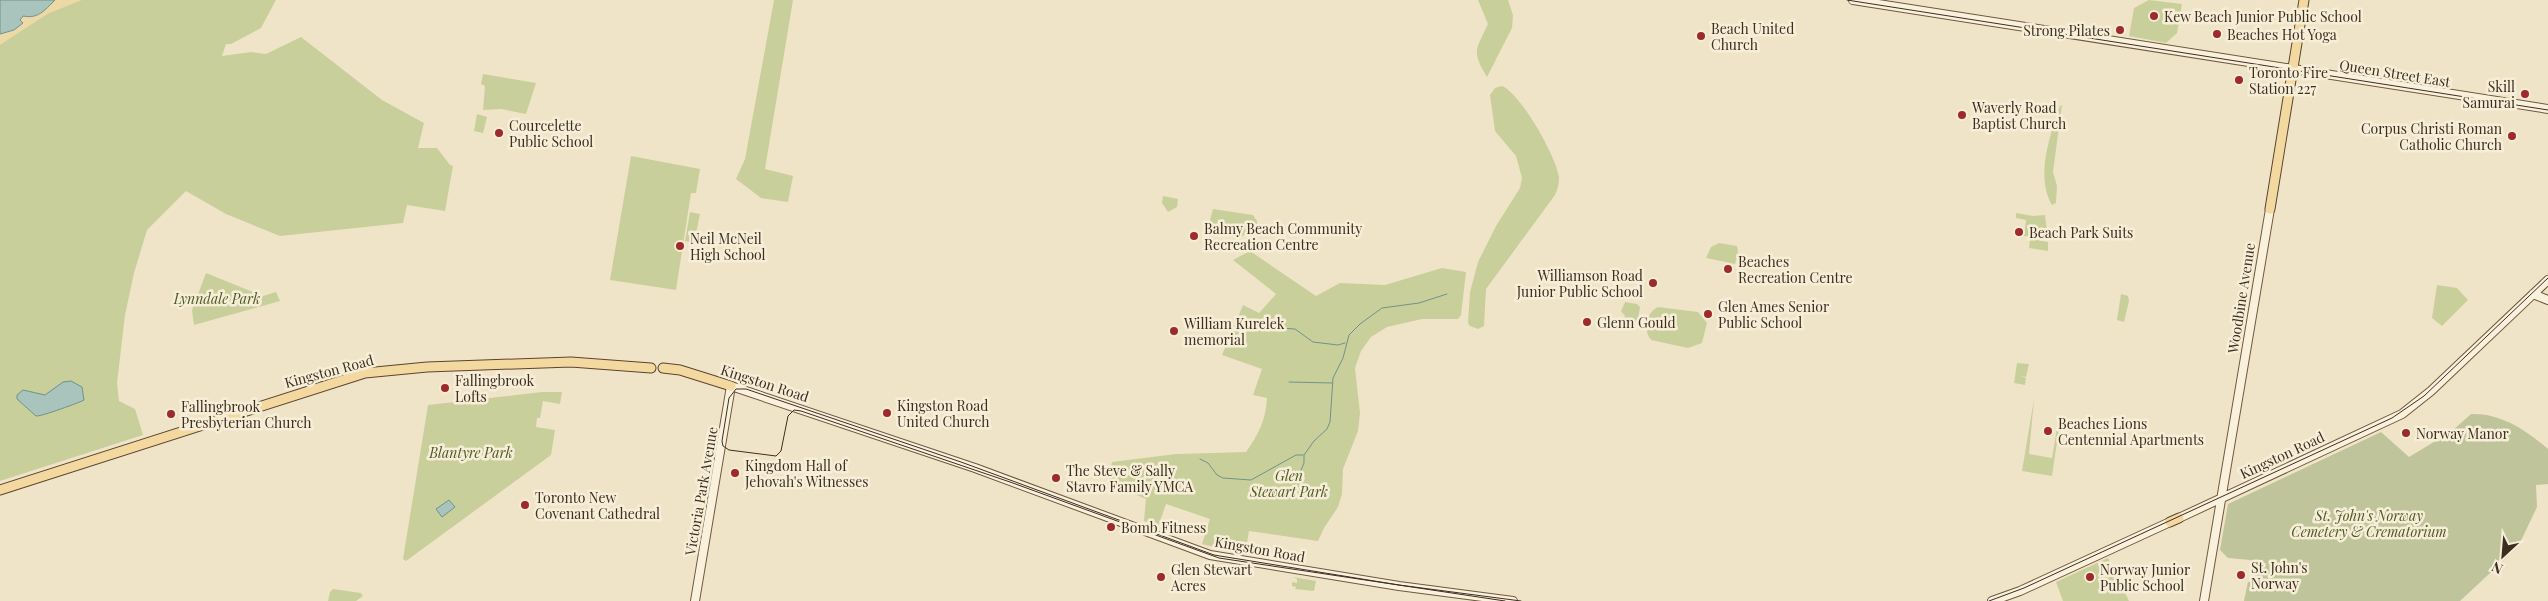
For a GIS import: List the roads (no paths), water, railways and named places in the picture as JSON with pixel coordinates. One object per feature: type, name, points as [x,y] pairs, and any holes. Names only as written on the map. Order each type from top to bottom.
[{"type":"main road","name":"Queen Street East","points":[[1853,0],[2548,109]]},
{"type":"main road","name":"Woodbine Avenue","points":[[2204,601],[2304,0]]},
{"type":"main road","name":"Kingston Road","points":[[1992,601],[2020,591],[2402,414],[2431,391],[2548,280]]},
{"type":"main road","points":[[2534,294],[2548,300]]},
{"type":"main road","name":"Kingston Road","points":[[0,490],[365,373],[428,366],[571,362],[662,368],[680,370],[731,386],[968,466],[1219,557],[1513,601]]},
{"type":"main road","name":"Victoria Park Avenue","points":[[695,601],[731,386]]},
{"type":"water","points":[[0,0],[55,0],[37,15],[23,16],[20,20],[23,23],[14,30],[0,34]]},
{"type":"water","points":[[71,381],[82,387],[84,400],[52,412],[36,416],[17,399],[17,395],[23,390],[45,395],[63,382]]},
{"type":"water","points":[[449,500],[455,507],[442,517],[436,509]]},
{"type":"waterway","points":[[1290,496],[1304,463],[1304,455],[1314,441],[1327,429],[1330,422],[1333,378],[1343,358],[1349,335],[1360,324],[1382,308],[1419,303],[1447,294]]},
{"type":"waterway","points":[[1265,327],[1295,329],[1313,342],[1338,345],[1345,343]]},
{"type":"waterway","points":[[1289,382],[1332,383]]},
{"type":"waterway","points":[[1200,459],[1208,463],[1217,475],[1223,478],[1251,480],[1296,455],[1303,455]]},
{"type":"tram line","points":[[1847,0],[2548,110]]},
{"type":"tram line","points":[[1989,601],[2024,588],[2392,418],[2424,396],[2548,278]]},
{"type":"tram line","points":[[1505,601],[1219,558],[1010,482],[801,411],[794,410],[788,416],[781,451],[776,456],[729,450],[723,446],[722,441],[729,398],[736,389],[746,389],[961,462],[1214,555],[1399,585],[1521,601]]},
{"type":"place","name":"Kew Beach Junior Public School","points":[[2154,16]]},
{"type":"place","name":"Strong Pilates","points":[[2120,30]]},
{"type":"place","name":"Beaches Hot Yoga","points":[[2217,34]]},
{"type":"place","name":"Beach United Church","points":[[1701,36]]},
{"type":"place","name":"Toronto Fire Station 227","points":[[2239,80]]},
{"type":"place","name":"Skill Samurai","points":[[2525,94]]},
{"type":"place","name":"Waverly Road Baptist Church","points":[[1962,115]]},
{"type":"place","name":"Courcelette Public School","points":[[499,133]]},
{"type":"place","name":"Corpus Christi Roman Catholic Church","points":[[2512,136]]},
{"type":"place","name":"Beach Park Suits","points":[[2019,232]]},
{"type":"place","name":"Balmy Beach Community Recreation Centre","points":[[1194,236]]},
{"type":"place","name":"Neil McNeil High School","points":[[680,246]]},
{"type":"place","name":"Beaches Recreation Centre","points":[[1728,269]]},
{"type":"place","name":"Williamson Road Junior Public School","points":[[1653,283]]},
{"type":"place","name":"Glen Ames Senior Public School","points":[[1708,314]]},
{"type":"place","name":"Glenn Gould","points":[[1587,322]]},
{"type":"place","name":"William Kurelek memorial","points":[[1174,331]]},
{"type":"place","name":"Fallingbrook Lofts","points":[[445,388]]},
{"type":"place","name":"Kingston Road United Church","points":[[887,413]]},
{"type":"place","name":"Fallingbrook Presbyterian Church","points":[[171,414]]},
{"type":"place","name":"Beaches Lions Centennial Apartments","points":[[2048,431]]},
{"type":"place","name":"Norway Manor","points":[[2406,433]]},
{"type":"place","name":"Kingdom Hall of Jehovah's Witnesses","points":[[735,473]]},
{"type":"place","name":"The Steve & Sally Stavro Family YMCA","points":[[1056,478]]},
{"type":"place","name":"Toronto New Covenant Cathedral","points":[[525,505]]},
{"type":"place","name":"Bomb Fitness","points":[[1111,527]]},
{"type":"place","name":"St. John's Norway","points":[[2241,575]]},
{"type":"place","name":"Glen Stewart Acres","points":[[1161,577]]},
{"type":"place","name":"Norway Junior Public School","points":[[2090,577]]},
{"type":"park label","name":"Lynndale Park","points":[[217,298]]},
{"type":"park label","name":"Blantyre Park","points":[[471,452]]},
{"type":"park label","name":"Glen Stewart Park","points":[[1289,484]]},
{"type":"park label","name":"St. John's Norway Cemetery & Crematorium","points":[[2369,524]]}]
